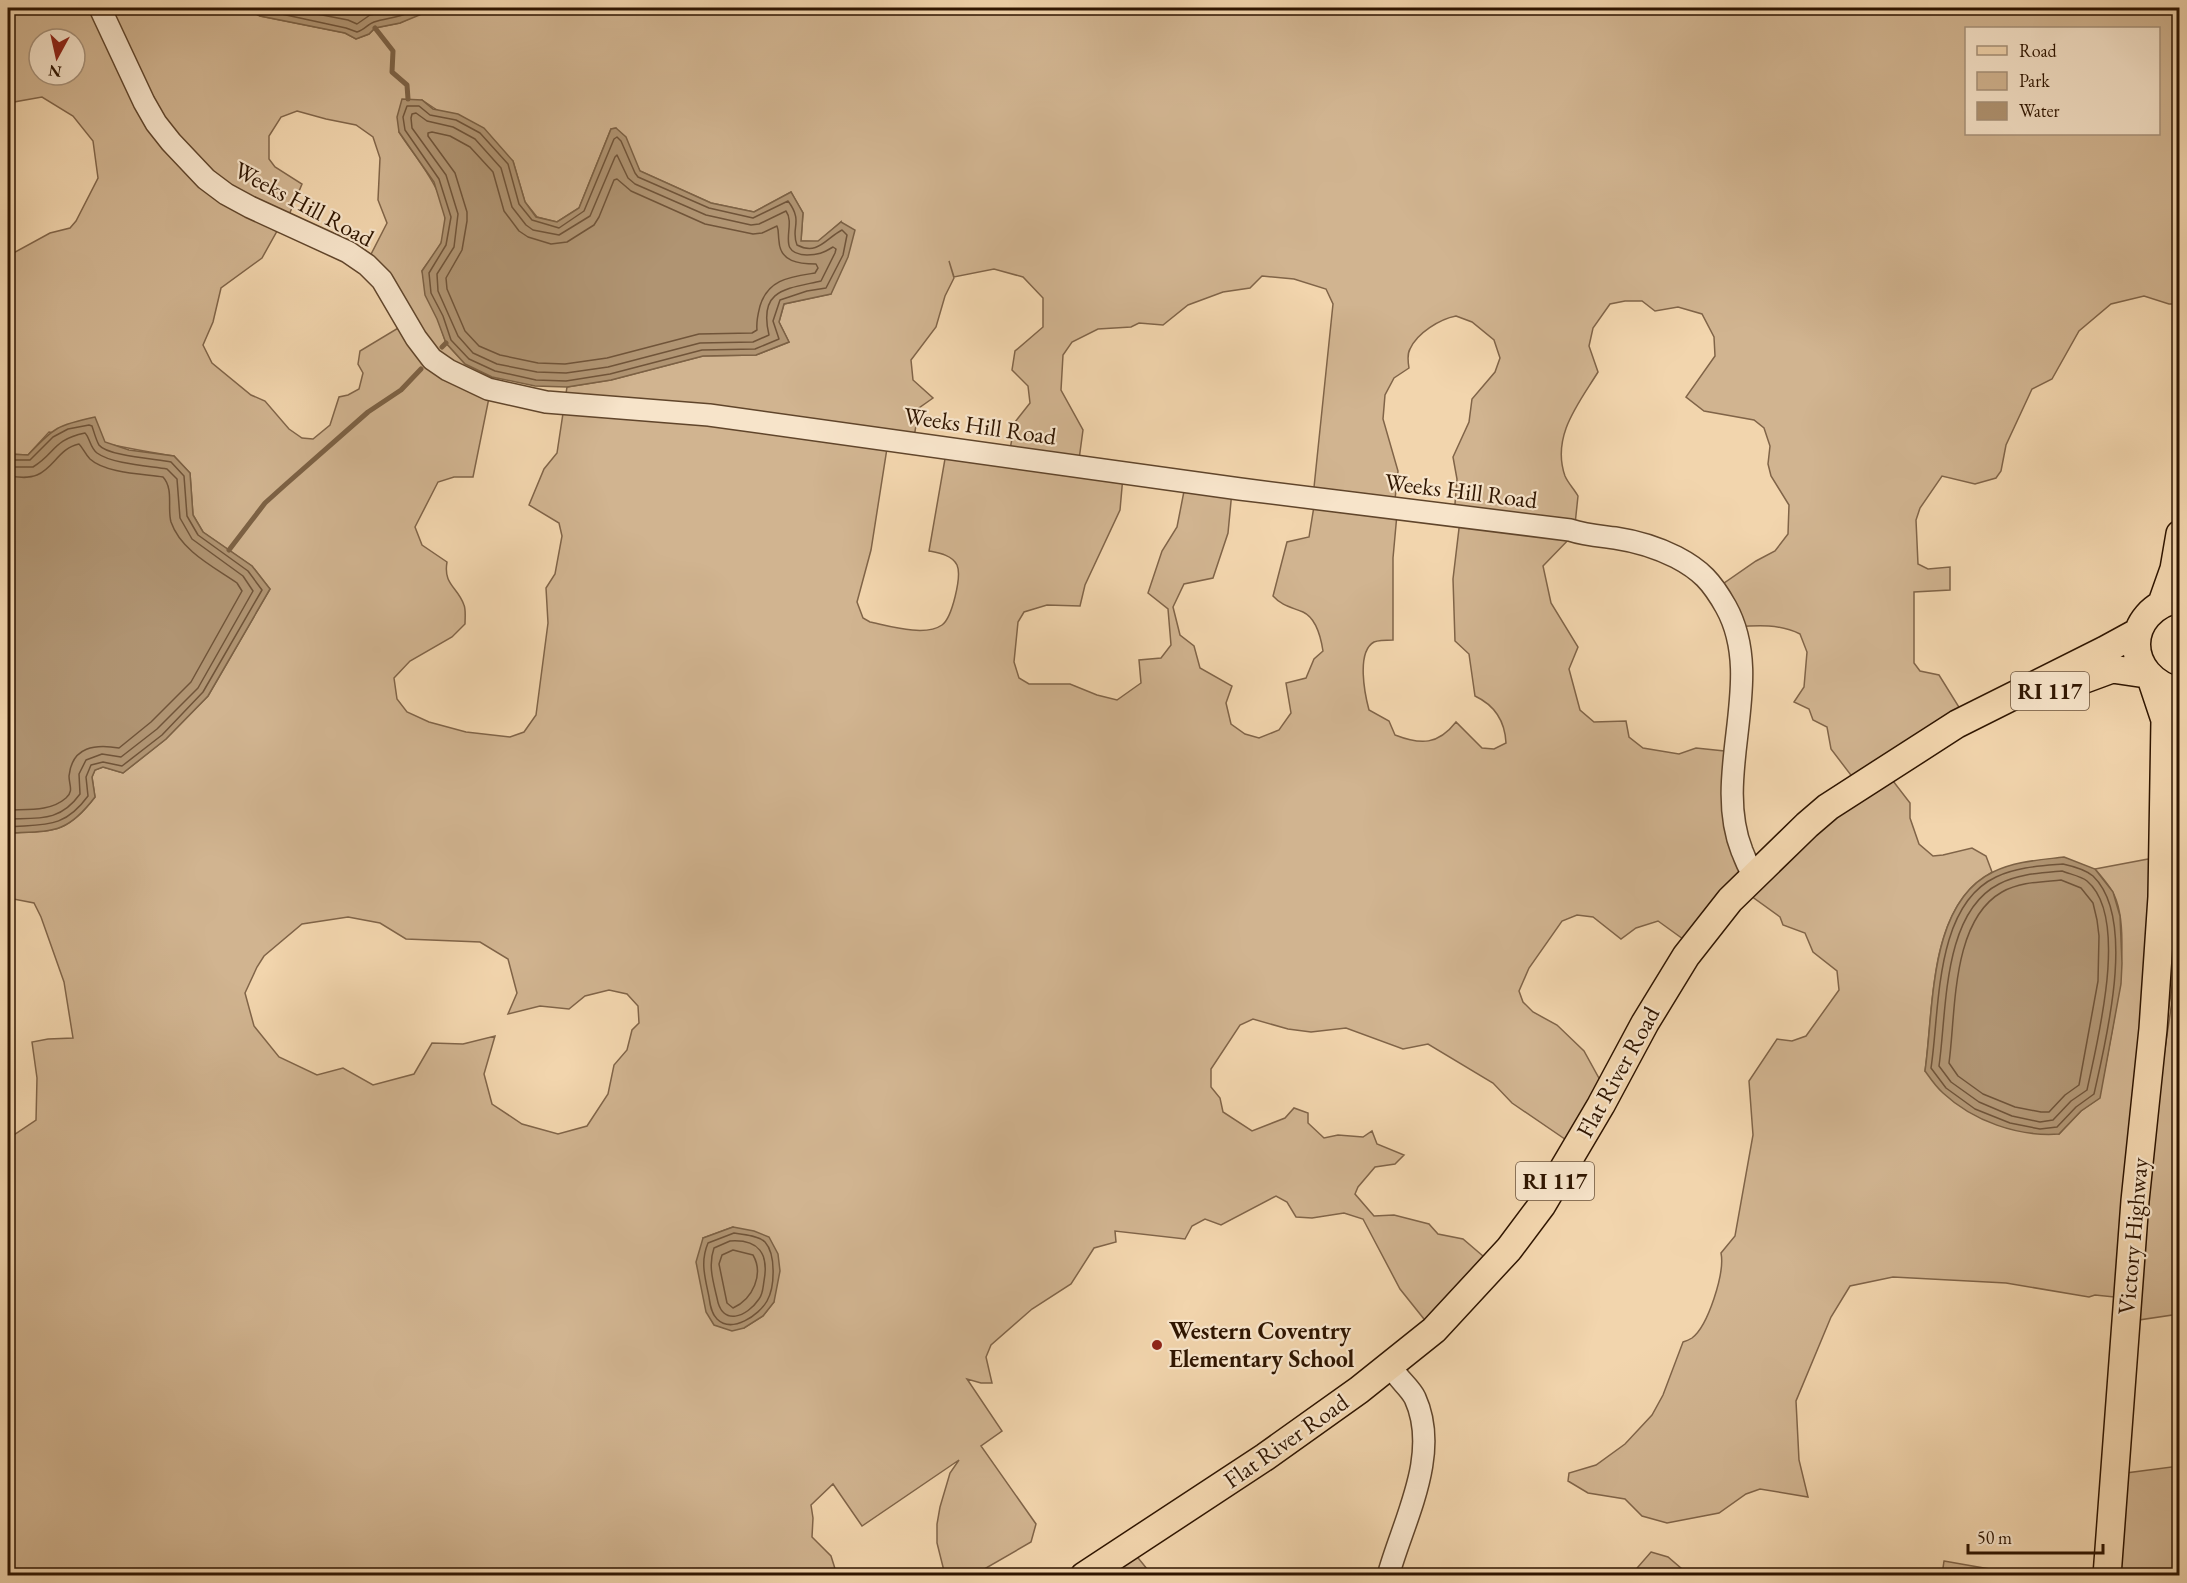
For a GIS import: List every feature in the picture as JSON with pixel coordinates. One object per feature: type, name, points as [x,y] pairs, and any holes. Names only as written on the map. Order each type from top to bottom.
[{"type":"main road","points":[[2138,632],[2147,615],[2171,601],[2180,534]]},
{"type":"main road","name":"Flat River Road","points":[[1084,1575],[1265,1457],[1359,1390],[1434,1330],[1509,1249],[1542,1205],[1571,1158],[1673,975],[1714,920],[1754,875],[1828,807],[1957,724],[2138,632]]},
{"type":"main road","name":"Victory Highway","points":[[2107,1575],[2129,1280],[2153,1029],[2162,897],[2165,720],[2149,677],[2137,654],[2138,632]]},
{"type":"main road","name":"Flat River Road","points":[[1957,724],[2112,669],[2149,677],[2165,688],[2180,692]]},
{"type":"main road","name":"Victory Highway","points":[[2162,897],[2180,790]]},
{"type":"street","name":"Weeks Hill Road","points":[[100,8],[156,123],[206,179],[250,207],[348,252],[367,265],[382,280],[416,338],[432,359],[448,370],[488,390],[546,402],[709,415],[1240,489],[1570,530],[1582,534],[1618,538],[1674,556],[1711,581],[1733,619],[1739,640],[1742,669],[1741,697],[1731,782],[1732,802],[1738,841],[1754,875]]},
{"type":"street","points":[[1388,1575],[1411,1505],[1423,1454],[1423,1430],[1414,1396],[1395,1374],[1391,1365]]},
{"type":"green space","points":[[8,8],[99,8],[105,15],[122,8],[245,8],[260,16],[345,33],[356,39],[369,34],[375,28],[400,23],[421,13],[416,8],[2179,8],[2179,304],[2169,304],[2144,296],[2111,304],[2079,331],[2052,379],[2032,389],[2006,445],[2001,471],[1996,478],[1975,484],[1942,476],[1920,508],[1916,520],[1918,564],[1928,569],[1950,567],[1950,590],[1914,592],[1914,663],[1920,671],[1939,675],[1962,712],[1883,768],[1910,803],[1910,818],[1919,844],[1933,856],[1972,848],[1986,856],[1992,872],[1970,889],[1957,907],[1947,928],[1935,975],[1925,1071],[2059,1134],[2081,1111],[2099,1098],[2114,1022],[2122,934],[2119,910],[2112,891],[2095,869],[2148,859],[2179,830],[2179,942],[2124,1298],[2095,1295],[2089,1297],[2006,1283],[1893,1277],[1850,1286],[1831,1317],[1796,1401],[1799,1460],[1808,1497],[1760,1489],[1746,1494],[1719,1513],[1667,1523],[1642,1516],[1625,1499],[1588,1493],[1568,1481],[1569,1473],[1596,1465],[1625,1444],[1652,1415],[1663,1395],[1683,1342],[1692,1338],[1704,1322],[1718,1286],[1722,1262],[1721,1253],[1735,1236],[1753,1135],[1749,1081],[1777,1039],[1792,1041],[1806,1036],[1839,990],[1837,971],[1813,952],[1805,933],[1783,925],[1780,917],[1744,891],[1690,944],[1658,921],[1636,928],[1621,939],[1593,917],[1577,915],[1562,921],[1529,968],[1519,991],[1523,1002],[1533,1012],[1557,1025],[1584,1051],[1606,1091],[1575,1146],[1512,1103],[1493,1083],[1428,1044],[1403,1049],[1346,1028],[1311,1032],[1288,1029],[1253,1019],[1240,1025],[1211,1069],[1211,1087],[1220,1098],[1223,1112],[1252,1131],[1285,1118],[1294,1108],[1308,1113],[1308,1123],[1324,1138],[1338,1135],[1363,1137],[1372,1131],[1377,1144],[1404,1155],[1395,1164],[1375,1167],[1358,1187],[1355,1194],[1374,1216],[1394,1215],[1429,1224],[1438,1234],[1463,1239],[1490,1262],[1432,1329],[1400,1289],[1363,1219],[1344,1213],[1312,1218],[1296,1217],[1287,1202],[1276,1196],[1221,1225],[1205,1219],[1192,1226],[1185,1239],[1115,1231],[1116,1242],[1094,1248],[1071,1284],[1032,1309],[991,1345],[986,1357],[992,1383],[967,1379],[1002,1431],[981,1446],[1036,1524],[1031,1542],[974,1575],[945,1575],[937,1543],[940,1507],[950,1473],[959,1460],[862,1526],[833,1484],[811,1505],[812,1537],[831,1556],[837,1575],[8,1575],[8,1139],[36,1120],[37,1078],[32,1042],[73,1038],[64,982],[41,917],[34,903],[8,898],[8,833],[47,831],[66,825],[95,797],[92,777],[95,770],[103,767],[123,773],[166,739],[208,696],[270,589],[252,566],[203,532],[193,515],[190,473],[174,456],[49,432],[28,455],[8,454],[8,256],[50,233],[70,228],[76,221],[98,178],[93,141],[73,116],[42,97],[8,103]],"holes":[[[422,100],[513,161],[525,202],[537,217],[557,222],[579,208],[611,129],[616,128],[640,171],[711,203],[754,212],[791,192],[803,213],[801,241],[818,242],[841,222],[831,294],[784,304],[779,322],[789,342],[756,355],[703,356],[611,380],[567,387],[557,453],[544,469],[529,505],[559,523],[562,536],[555,574],[546,588],[548,623],[536,715],[524,732],[510,737],[466,732],[429,722],[407,712],[397,699],[394,678],[410,661],[452,637],[465,624],[465,607],[449,581],[446,570],[447,562],[422,545],[415,527],[438,482],[454,477],[473,477],[493,378],[465,364],[446,343],[422,271],[441,243],[445,228],[444,213],[434,184],[399,132]],[[297,111],[356,125],[373,137],[380,158],[378,200],[387,223],[366,264],[405,324],[360,351],[358,364],[363,373],[359,389],[339,397],[330,425],[313,439],[302,438],[289,429],[265,401],[251,395],[212,363],[203,345],[213,322],[221,288],[262,258],[281,224],[286,222],[302,184],[275,167],[269,159],[269,136],[281,117]],[[949,261],[954,277],[994,269],[1023,277],[1043,298],[1043,327],[1015,351],[1012,370],[1028,386],[1030,403],[1015,422],[1009,455],[946,453],[929,551],[945,555],[957,565],[957,587],[946,621],[942,625],[926,630],[897,628],[870,622],[863,618],[857,602],[871,550],[888,442],[913,443],[919,408],[933,398],[913,380],[911,360],[936,327],[945,296],[954,278]],[[1262,276],[1294,279],[1326,289],[1333,304],[1313,497],[1315,500],[1309,537],[1287,542],[1273,596],[1283,604],[1308,615],[1315,624],[1323,651],[1314,659],[1306,678],[1286,683],[1291,713],[1279,730],[1259,738],[1245,734],[1231,724],[1226,703],[1232,686],[1200,668],[1194,646],[1180,635],[1173,607],[1184,584],[1213,578],[1228,533],[1232,491],[1185,486],[1177,527],[1162,551],[1148,593],[1168,609],[1171,645],[1161,658],[1139,660],[1141,683],[1117,700],[1070,684],[1029,684],[1019,678],[1014,662],[1018,622],[1024,612],[1047,605],[1080,606],[1085,585],[1120,510],[1123,476],[1078,467],[1083,430],[1061,390],[1063,355],[1072,342],[1098,329],[1131,327],[1139,323],[1163,325],[1188,305],[1223,292],[1250,288]],[[1642,301],[1655,311],[1678,307],[1702,314],[1714,337],[1715,356],[1686,397],[1704,411],[1754,420],[1764,428],[1770,446],[1768,464],[1771,476],[1789,505],[1788,534],[1775,551],[1717,588],[1736,627],[1777,627],[1800,634],[1807,652],[1804,687],[1794,702],[1809,709],[1813,720],[1827,727],[1831,749],[1857,783],[1746,864],[1734,752],[1696,748],[1679,754],[1643,748],[1629,737],[1626,721],[1594,722],[1580,710],[1569,669],[1578,647],[1551,603],[1543,566],[1574,534],[1578,496],[1565,476],[1562,447],[1569,421],[1598,372],[1589,346],[1593,328],[1610,304]],[[1456,316],[1472,322],[1494,340],[1500,358],[1495,372],[1472,399],[1469,422],[1453,457],[1457,479],[1454,516],[1460,520],[1453,579],[1455,641],[1469,654],[1475,696],[1488,704],[1501,721],[1506,743],[1494,749],[1482,748],[1456,722],[1443,735],[1428,741],[1395,735],[1389,721],[1369,710],[1363,674],[1363,664],[1368,647],[1376,641],[1393,640],[1393,558],[1397,514],[1394,509],[1398,471],[1383,419],[1385,395],[1394,378],[1409,368],[1408,353],[1423,332],[1443,320]],[[348,917],[380,923],[406,939],[480,942],[508,959],[517,993],[508,1014],[540,1006],[569,1009],[585,996],[609,990],[627,994],[638,1006],[639,1023],[632,1030],[627,1050],[614,1065],[608,1094],[587,1126],[558,1134],[522,1124],[492,1104],[484,1074],[495,1036],[463,1044],[432,1043],[414,1074],[373,1085],[343,1068],[317,1075],[279,1057],[254,1026],[245,993],[264,956],[302,924]],[[733,1227],[774,1302],[763,1316],[744,1328],[703,1238]]]},
{"type":"green space","points":[[2179,953],[2179,1314],[2125,1322]]},
{"type":"green space","points":[[2179,1466],[2179,1575],[2120,1576],[2126,1473]]},
{"type":"green space","points":[[1130,1548],[1152,1575],[1085,1576]]},
{"type":"green space","points":[[1651,1552],[1668,1557],[1689,1575],[1631,1575]]},
{"type":"green space","points":[[1944,1561],[2024,1575],[1942,1575]]},
{"type":"water","points":[[245,8],[416,8],[422,14],[400,23],[375,28],[369,34],[356,39],[345,33],[260,16]]},
{"type":"water","points":[[402,99],[422,100],[433,109],[458,114],[484,128],[513,161],[525,202],[536,217],[557,222],[579,208],[611,129],[616,128],[626,137],[640,171],[711,203],[754,212],[791,192],[803,213],[801,241],[818,241],[841,222],[855,230],[848,257],[831,294],[784,304],[779,322],[789,342],[756,355],[703,356],[611,380],[567,387],[535,386],[492,377],[465,364],[446,343],[425,295],[422,271],[441,243],[445,218],[434,182],[399,132],[397,117]]},
{"type":"water","points":[[95,417],[105,442],[129,450],[174,456],[190,473],[193,515],[203,532],[252,566],[270,589],[208,696],[166,739],[123,773],[103,767],[95,770],[92,777],[95,797],[66,825],[47,831],[8,833],[8,454],[28,455],[57,428]]},
{"type":"water","points":[[2064,857],[2095,869],[2113,892],[2120,916],[2121,984],[2100,1098],[2081,1111],[2059,1134],[2028,1133],[1997,1125],[1968,1112],[1940,1091],[1925,1071],[1933,989],[1945,933],[1956,908],[1972,887],[1993,872],[2010,865]]},
{"type":"water","points":[[733,1227],[769,1237],[778,1254],[780,1271],[774,1302],[763,1316],[744,1328],[732,1331],[714,1325],[706,1312],[696,1262],[703,1238]]},
{"type":"waterway","points":[[375,28],[393,51],[392,72],[407,85],[408,99]]},
{"type":"waterway","points":[[442,347],[446,343]]},
{"type":"waterway","points":[[229,550],[265,503],[368,412],[401,390],[421,369]]},
{"type":"place","name":"Western Coventry Elementary School","points":[[1157,1345]]}]
